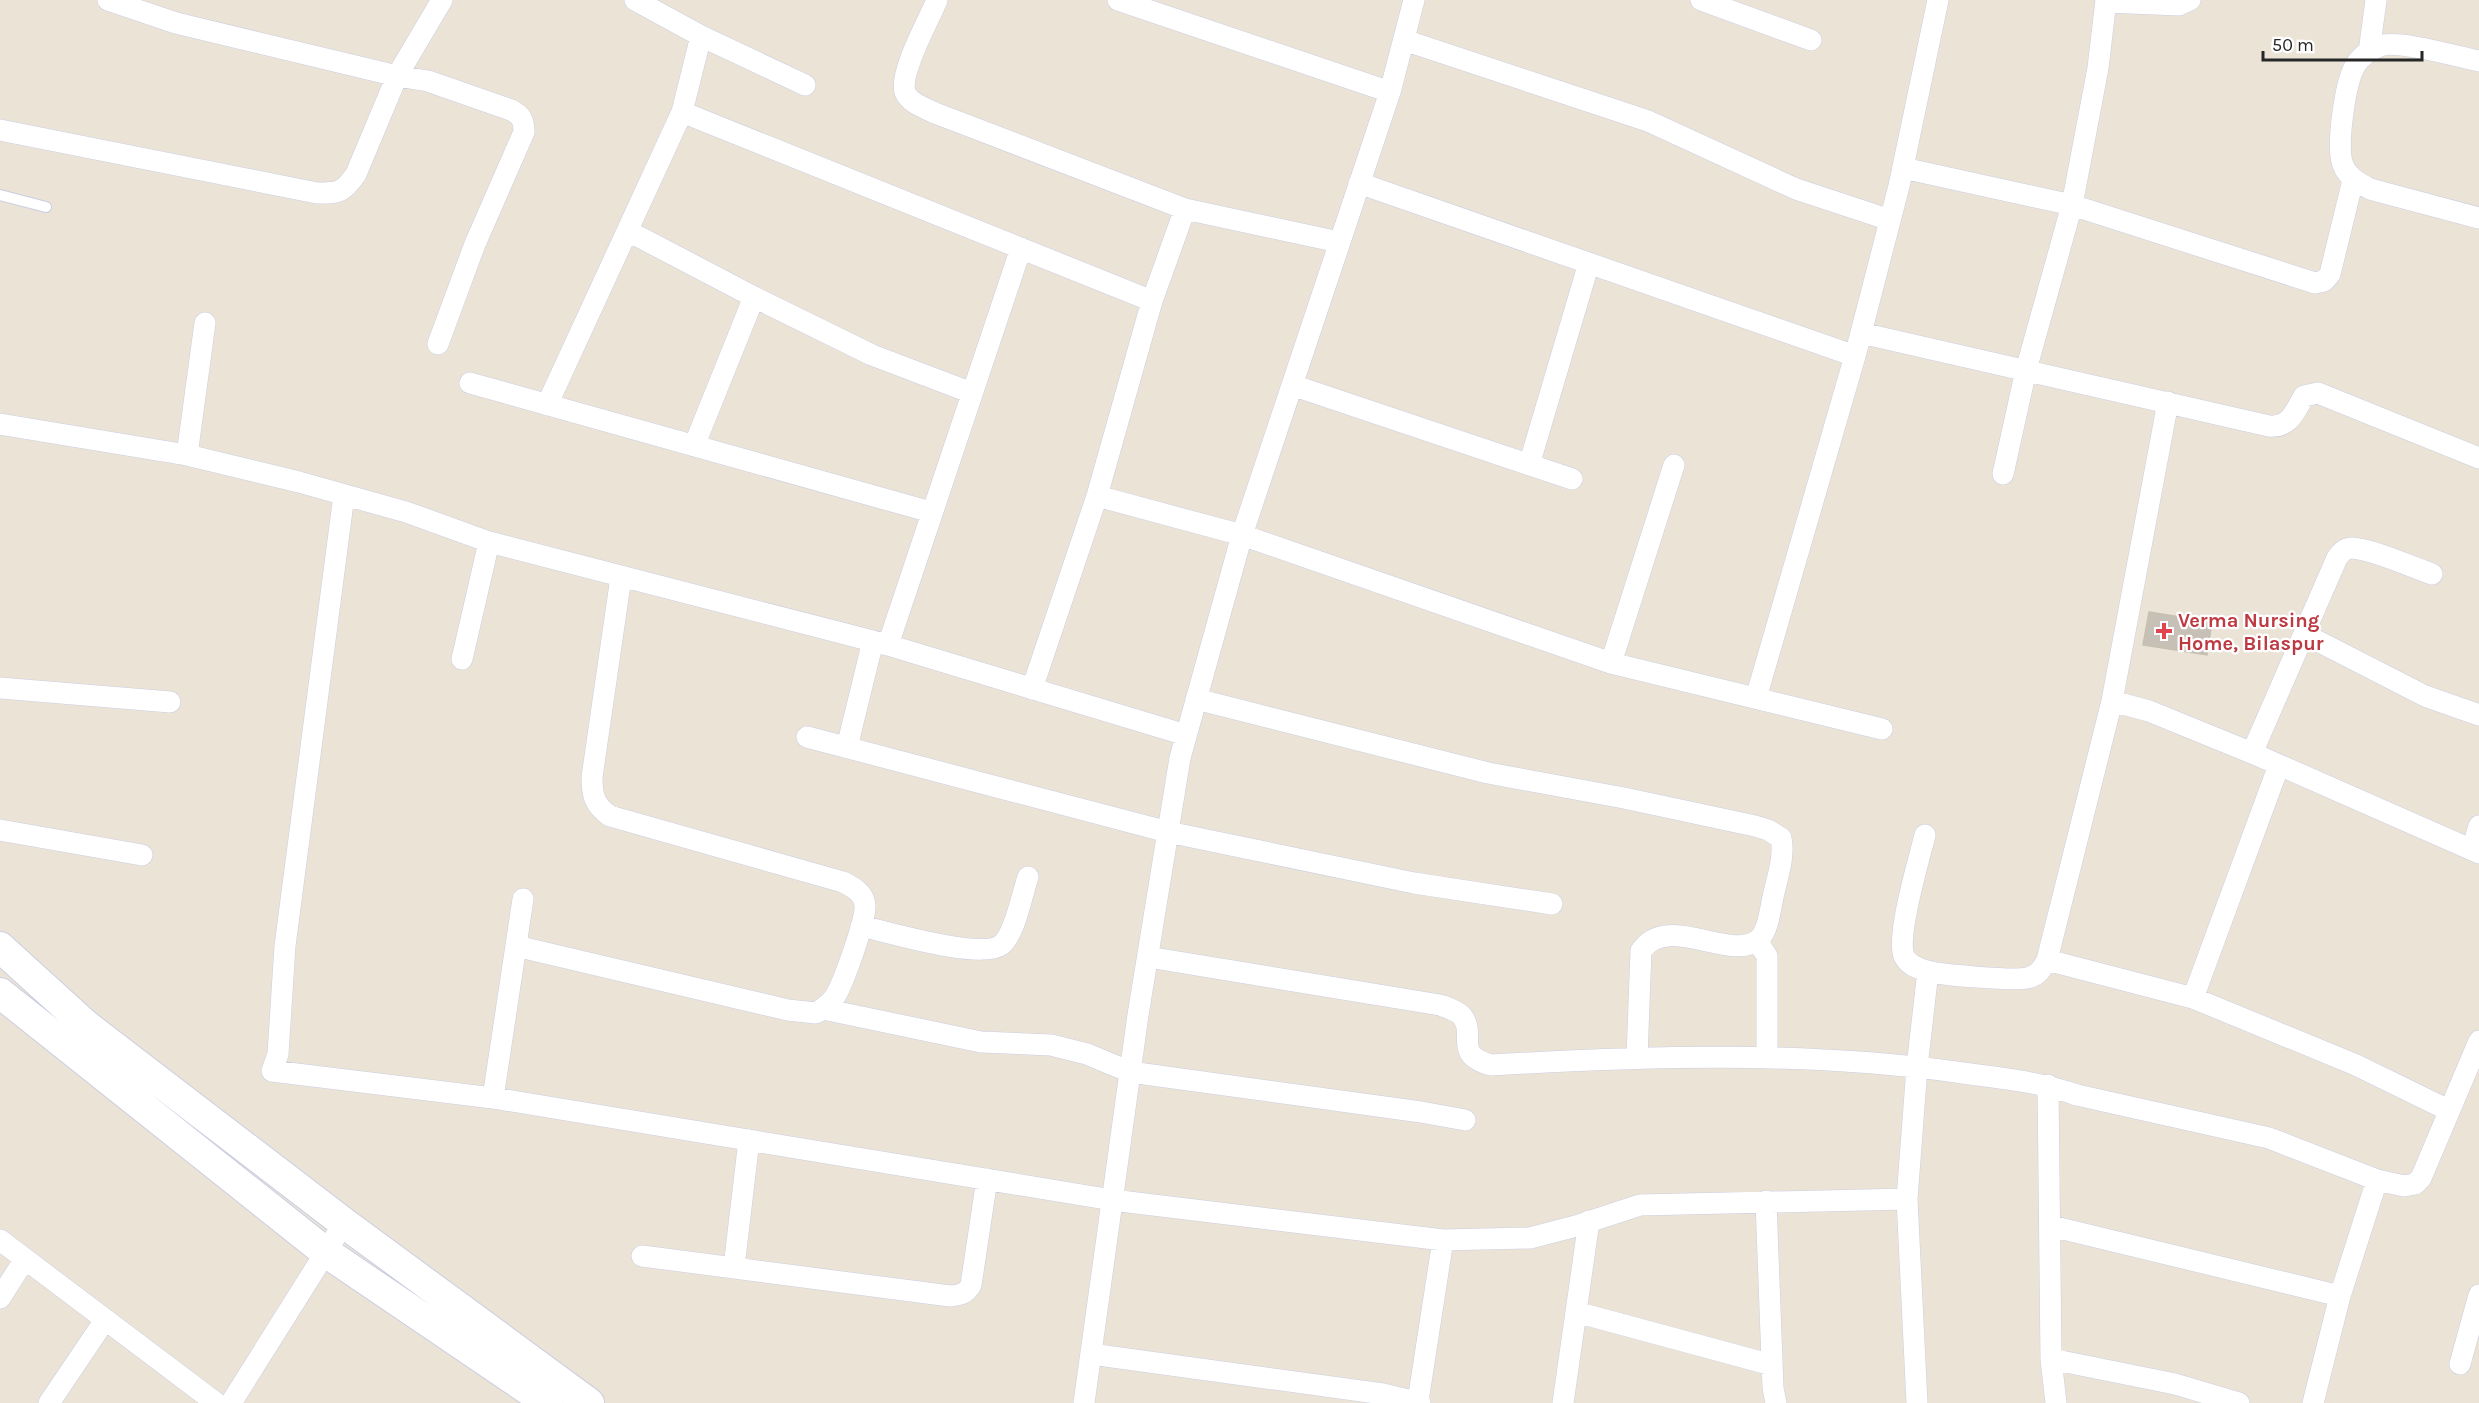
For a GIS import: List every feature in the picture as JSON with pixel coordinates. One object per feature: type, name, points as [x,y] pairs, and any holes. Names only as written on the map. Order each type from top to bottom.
[{"type":"main road","points":[[0,946],[87,1026],[344,1223],[590,1403]]},
{"type":"main road","points":[[0,993],[324,1251],[548,1403]]},
{"type":"street","points":[[108,0],[176,23],[428,81],[520,115],[524,122],[525,132],[475,244],[438,344]]},
{"type":"street","points":[[0,130],[317,193],[337,193],[347,187],[356,174],[397,75],[442,0]]},
{"type":"street","points":[[634,0],[701,36],[806,85]]},
{"type":"street","points":[[937,0],[905,77],[905,92],[911,101],[935,113],[1185,209],[1339,242]]},
{"type":"street","points":[[1118,0],[1390,92]]},
{"type":"street","points":[[1084,1403],[1130,1072],[1180,758],[1242,535],[1390,92],[1414,0]]},
{"type":"street","points":[[1701,0],[1811,40]]},
{"type":"street","points":[[1756,698],[1856,356],[1903,168],[1938,0]]},
{"type":"street","points":[[2003,474],[2026,370],[2072,205],[2098,69],[2106,1],[2179,5],[2190,0]]},
{"type":"street","points":[[2368,52],[2376,0]]},
{"type":"street","points":[[547,405],[682,112],[701,36]]},
{"type":"street","points":[[1404,40],[1648,121],[1796,189],[1890,220]]},
{"type":"street","points":[[2479,61],[2397,44],[2382,45],[2368,52],[2356,64],[2350,76],[2340,137],[2344,166],[2354,180],[2370,189],[2479,218]]},
{"type":"street","points":[[682,112],[1152,301]]},
{"type":"street","points":[[1903,168],[2072,205],[2315,283],[2324,281],[2330,274],[2354,180]]},
{"type":"street","points":[[1359,183],[1856,356]]},
{"type":"street","points":[[1032,689],[1096,496],[1152,301],[1185,209]]},
{"type":"street","points":[[628,231],[872,355],[972,393]]},
{"type":"street","points":[[847,747],[880,643],[931,512],[1021,248]]},
{"type":"street","points":[[1529,465],[1589,263]]},
{"type":"street","points":[[694,446],[754,297]]},
{"type":"street","points":[[187,455],[206,323]]},
{"type":"street","points":[[1861,333],[2276,427],[2292,418],[2304,396],[2318,393],[2479,458]]},
{"type":"street","points":[[470,383],[931,512]]},
{"type":"street","points":[[1292,385],[1572,479]]},
{"type":"street","points":[[1925,834],[1905,921],[1902,948],[1905,959],[1911,965],[1928,971],[2029,978],[2040,972],[2047,960],[2112,701],[2168,402]]},
{"type":"street","points":[[0,424],[187,455],[344,495],[406,512],[489,542],[880,643],[1186,735]]},
{"type":"street","points":[[1611,663],[1674,465]]},
{"type":"street","points":[[344,495],[285,946],[278,1054],[272,1071],[493,1098],[1112,1200],[1443,1240],[1530,1238],[1640,1205],[1907,1199]]},
{"type":"street","points":[[1096,496],[1242,535],[1611,663],[1882,729]]},
{"type":"street","points":[[462,659],[489,542]]},
{"type":"street","points":[[2253,753],[2337,558],[2343,551],[2351,548],[2364,550],[2432,574]]},
{"type":"street","points":[[516,946],[788,1010],[816,1013],[833,998],[841,984],[861,926],[865,905],[861,895],[843,882],[610,816],[598,808],[592,795],[592,777],[621,577]]},
{"type":"street","points":[[2304,634],[2425,696],[2479,715]]},
{"type":"street","points":[[0,688],[170,702]]},
{"type":"street","points":[[1196,699],[1488,773],[1624,798],[1768,830],[1781,838],[1782,855],[1766,926],[1757,941],[1749,945],[1736,945],[1664,935],[1647,941],[1641,951],[1637,1057]]},
{"type":"street","points":[[2112,701],[2149,711],[2253,753],[2476,851],[2479,826]]},
{"type":"street","points":[[807,737],[1168,832],[1414,883],[1552,904]]},
{"type":"street","points":[[2193,998],[2279,765]]},
{"type":"street","points":[[0,830],[142,855]]},
{"type":"street","points":[[861,926],[965,950],[991,950],[1001,945],[1009,936],[1028,877]]},
{"type":"street","points":[[493,1098],[523,899]]},
{"type":"street","points":[[1757,941],[1767,956],[1767,1056]]},
{"type":"street","points":[[1148,957],[1440,1005],[1462,1016],[1466,1024],[1466,1042],[1471,1054],[1476,1059],[1491,1065],[1637,1057],[1767,1056],[1917,1067],[2048,1085],[2077,1095],[2269,1138],[2377,1180],[2404,1185],[2415,1184],[2421,1179],[2448,1110],[2479,1041]]},
{"type":"street","points":[[2047,960],[2193,998],[2356,1065],[2448,1110]]},
{"type":"street","points":[[1917,1403],[1907,1199],[1917,1067],[1928,971]]},
{"type":"street","points":[[823,1009],[981,1042],[1051,1045],[1087,1054],[1130,1072],[1465,1120]]},
{"type":"street","points":[[2048,1085],[2051,1359],[2056,1403]]},
{"type":"street","points":[[734,1267],[749,1140]]},
{"type":"street","points":[[642,1256],[950,1296],[960,1295],[967,1292],[971,1285],[987,1179]]},
{"type":"street","points":[[2313,1403],[2340,1296],[2377,1180]]},
{"type":"street","points":[[1766,1201],[1772,1365],[1776,1403]]},
{"type":"street","points":[[1563,1403],[1589,1221]]},
{"type":"street","points":[[231,1403],[324,1251],[344,1223]]},
{"type":"street","points":[[2050,1226],[2340,1296]]},
{"type":"street","points":[[0,1240],[216,1403]]},
{"type":"street","points":[[1091,1354],[1383,1394],[1419,1402],[1443,1240]]},
{"type":"street","points":[[0,1298],[25,1259]]},
{"type":"street","points":[[2460,1364],[2479,1294]]},
{"type":"street","points":[[1576,1312],[1772,1365]]},
{"type":"street","points":[[49,1403],[105,1320]]},
{"type":"street","points":[[2051,1359],[2176,1393],[2239,1403]]},
{"type":"lane","points":[[0,195],[46,207]]},
{"type":"building","points":[[2149,612],[2212,622],[2207,655],[2143,645]]},
{"type":"place","name":"Verma Nursing Home, Bilaspur","points":[[2164,631]]}]
